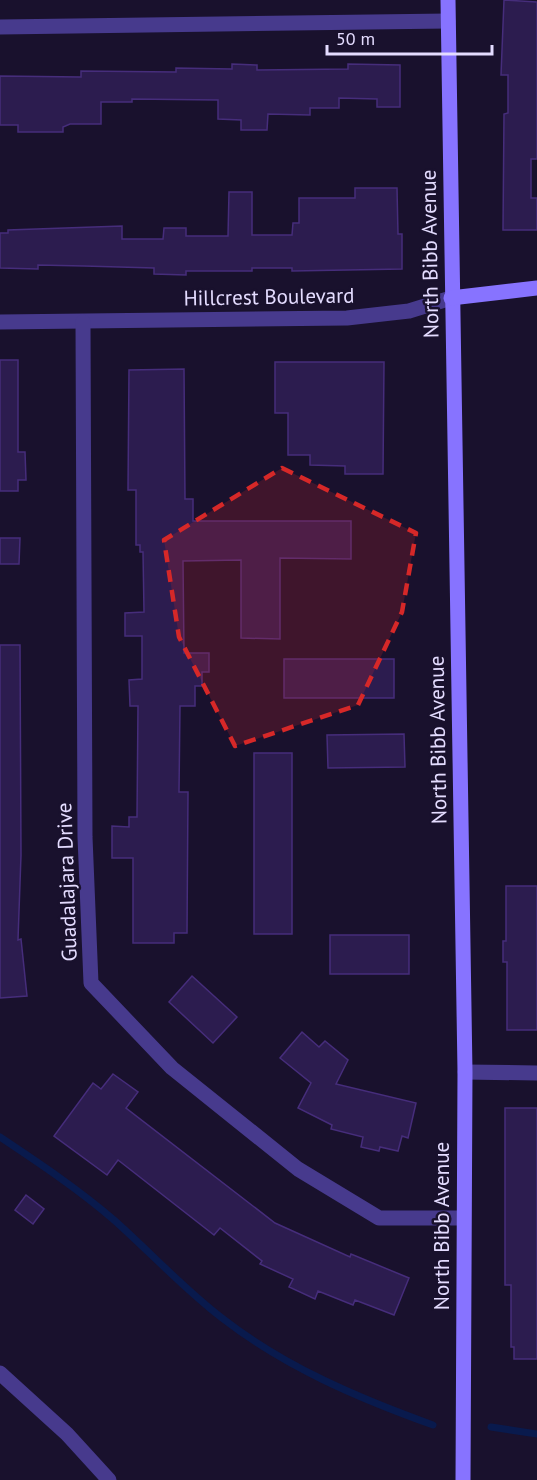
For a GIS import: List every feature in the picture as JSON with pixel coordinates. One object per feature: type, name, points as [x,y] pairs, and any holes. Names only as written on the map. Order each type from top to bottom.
[{"type":"main road","name":"North Bibb Avenue","points":[[448,0],[465,1072],[463,1480]]},
{"type":"main road","name":"Hillcrest Boulevard","points":[[451,298],[537,288]]},
{"type":"street","points":[[0,27],[448,21]]},
{"type":"street","name":"Hillcrest Boulevard","points":[[0,322],[347,318],[409,311],[451,298]]},
{"type":"street","name":"Guadalajara Drive","points":[[83,322],[85,837],[91,983],[172,1068],[298,1169],[379,1218],[463,1218]]},
{"type":"street","points":[[465,1072],[537,1073]]},
{"type":"street","points":[[0,1373],[67,1434],[109,1480]]},
{"type":"highlighted area","points":[[282,468],[416,533],[402,612],[358,705],[235,746],[179,637],[164,540]]},
{"type":"building","points":[[504,0],[537,2],[537,159],[531,159],[531,198],[537,198],[537,230],[503,230],[504,114],[508,113],[508,75],[501,75]]},
{"type":"building","points":[[232,64],[257,65],[257,70],[348,69],[348,64],[400,65],[400,107],[377,107],[377,99],[339,98],[339,108],[310,108],[310,115],[268,114],[267,130],[241,130],[241,120],[218,119],[218,100],[132,99],[132,102],[101,102],[101,124],[70,124],[63,127],[63,132],[18,132],[18,125],[0,125],[0,76],[81,77],[81,71],[176,72],[176,68],[232,69]]},
{"type":"building","points":[[355,188],[397,188],[398,234],[402,234],[402,269],[292,271],[292,268],[252,268],[252,271],[186,271],[186,275],[154,274],[154,268],[38,265],[38,269],[0,268],[0,233],[8,233],[8,230],[122,226],[122,239],[163,239],[164,228],[186,228],[186,236],[228,236],[229,192],[252,192],[252,235],[292,235],[293,223],[299,223],[299,198],[355,198]]},
{"type":"building","points":[[0,360],[18,360],[18,452],[25,452],[26,480],[18,480],[18,491],[0,491]]},
{"type":"building","points":[[275,362],[384,362],[383,474],[345,474],[345,466],[310,465],[310,455],[288,455],[288,413],[275,413]]},
{"type":"building","points":[[184,369],[185,499],[193,499],[193,521],[351,521],[351,559],[280,558],[280,639],[241,638],[241,560],[183,561],[184,653],[209,653],[209,672],[202,672],[202,686],[195,686],[195,706],[180,706],[179,792],[188,792],[187,933],[174,933],[174,943],[133,943],[133,858],[112,858],[112,826],[129,827],[129,817],[137,817],[138,706],[130,706],[129,680],[142,679],[142,636],[125,636],[125,613],[144,612],[143,552],[140,552],[140,545],[136,545],[136,490],[128,490],[129,370]]},
{"type":"building","points":[[0,538],[20,538],[19,564],[0,564]]},
{"type":"building","points":[[0,645],[20,645],[21,855],[18,940],[21,939],[27,996],[0,998]]},
{"type":"building","points":[[284,659],[394,659],[394,698],[284,698]]},
{"type":"building","points":[[404,734],[405,767],[328,768],[327,735]]},
{"type":"building","points":[[254,753],[292,753],[292,934],[254,934]]},
{"type":"building","points":[[506,886],[537,886],[537,1030],[507,1030],[507,962],[503,962],[503,941],[506,941]]},
{"type":"building","points":[[330,935],[409,935],[409,974],[330,974]]},
{"type":"building","points":[[192,976],[237,1017],[213,1043],[169,1002]]},
{"type":"building","points":[[302,1032],[319,1047],[325,1041],[348,1060],[336,1084],[416,1103],[408,1138],[402,1136],[398,1151],[380,1147],[379,1151],[361,1147],[363,1137],[331,1129],[332,1125],[298,1108],[311,1083],[280,1058]]},
{"type":"building","points":[[113,1074],[138,1092],[126,1108],[275,1223],[350,1257],[351,1254],[409,1278],[394,1315],[355,1300],[353,1305],[318,1291],[315,1299],[289,1287],[293,1279],[260,1264],[262,1261],[220,1228],[214,1235],[118,1160],[107,1175],[54,1136],[93,1083],[101,1089]]},
{"type":"building","points":[[505,1108],[537,1108],[537,1359],[514,1359],[514,1347],[511,1347],[511,1285],[505,1285]]},
{"type":"building","points":[[26,1195],[44,1209],[33,1224],[15,1210]]},
{"type":"waterway","points":[[0,1137],[100,1209],[194,1295],[246,1336],[323,1380],[433,1425]]},
{"type":"waterway","points":[[491,1427],[537,1434]]}]
